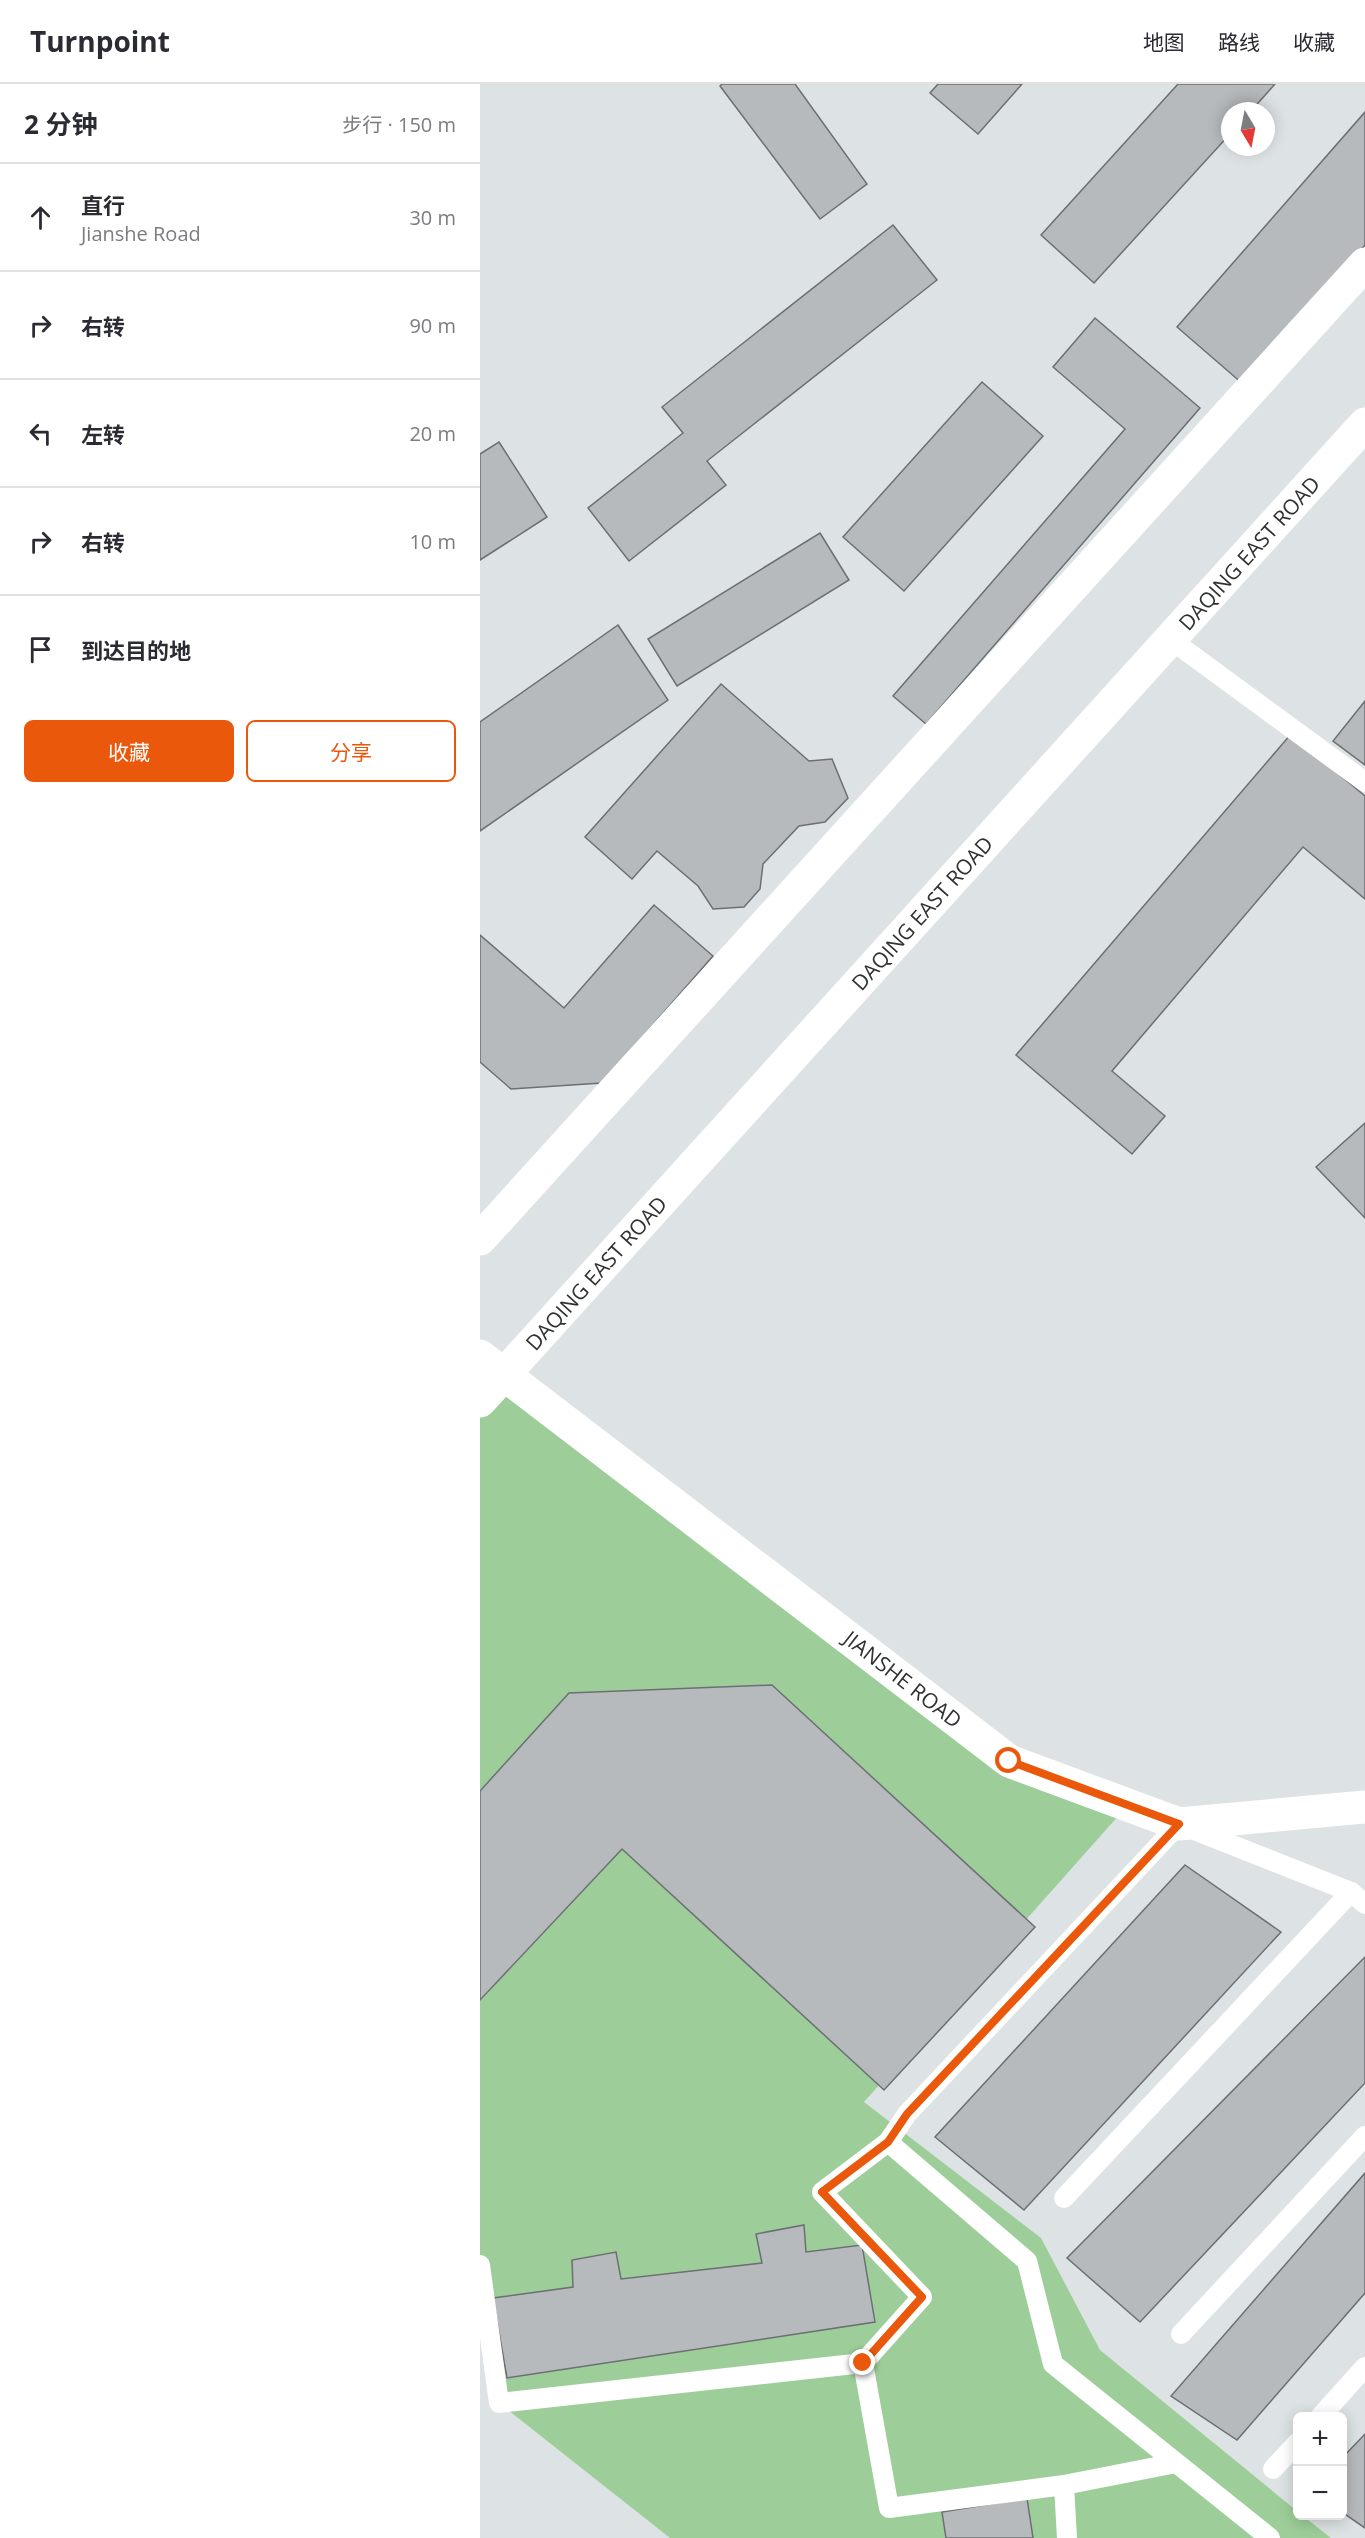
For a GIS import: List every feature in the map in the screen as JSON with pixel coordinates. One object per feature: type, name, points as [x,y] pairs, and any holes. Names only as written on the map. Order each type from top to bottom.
[{"type":"main road","points":[[480,1239],[1365,264]]},
{"type":"main road","name":"DAQING EAST ROAD","points":[[480,1401],[493,1365],[1170,639],[1365,424]]},
{"type":"main road","name":"JIANSHE ROAD","points":[[493,1365],[1009,1761],[1179,1824],[1365,1807]]},
{"type":"lane","points":[[1170,639],[1365,782]]},
{"type":"lane","points":[[480,2265],[499,2403],[863,2363],[922,2297],[822,2192],[888,2142],[907,2114],[1179,1824],[1358,1898],[1064,2198]]},
{"type":"lane","points":[[1181,2334],[1365,2136]]},
{"type":"lane","points":[[888,2142],[1028,2261],[1053,2364],[1267,2537]]},
{"type":"lane","points":[[863,2363],[889,2508],[1064,2485],[1176,2463]]},
{"type":"lane","points":[[1325,2412],[1365,2367]]},
{"type":"lane","points":[[1273,2469],[1293,2447]]},
{"type":"lane","points":[[1064,2485],[1067,2538]]},
{"type":"green space","points":[[505,1373],[1009,1761],[1128,1805],[864,2102],[1041,2238],[1100,2350],[1293,2508],[1293,2520],[1308,2520],[1331,2538],[670,2538],[499,2403],[480,2265],[480,1401]]},
{"type":"building","points":[[722,84],[795,84],[867,184],[820,219],[720,86]]},
{"type":"building","points":[[938,84],[1022,84],[978,134],[930,93]]},
{"type":"building","points":[[1178,84],[1275,84],[1259,102],[1221,102],[1221,144],[1094,283],[1041,235]]},
{"type":"building","points":[[1365,112],[1365,245],[1243,384],[1177,327]]},
{"type":"building","points":[[893,225],[937,280],[707,461],[726,485],[629,561],[588,508],[683,433],[662,407]]},
{"type":"building","points":[[1095,318],[1200,408],[926,724],[893,696],[1125,429],[1053,367]]},
{"type":"building","points":[[982,382],[1043,436],[904,591],[843,537]]},
{"type":"building","points":[[499,442],[547,517],[480,560],[480,454]]},
{"type":"building","points":[[820,533],[849,580],[677,686],[648,639]]},
{"type":"building","points":[[618,625],[668,700],[480,831],[480,722]]},
{"type":"building","points":[[721,684],[809,761],[832,759],[848,798],[825,822],[799,826],[763,864],[760,889],[744,907],[713,909],[698,886],[657,851],[632,879],[585,837]]},
{"type":"building","points":[[1365,701],[1365,765],[1333,741]]},
{"type":"building","points":[[1291,734],[1365,796],[1365,899],[1303,847],[1112,1071],[1165,1116],[1132,1154],[1016,1055]]},
{"type":"building","points":[[654,905],[713,956],[602,1083],[511,1089],[480,1062],[480,935],[564,1008]]},
{"type":"building","points":[[1365,1123],[1365,1218],[1316,1167]]},
{"type":"building","points":[[772,1685],[1035,1927],[884,2090],[622,1849],[480,2000],[480,1791],[569,1693]]},
{"type":"building","points":[[1185,1865],[1281,1932],[1024,2210],[935,2137]]},
{"type":"building","points":[[1365,1957],[1365,2083],[1140,2322],[1067,2258]]},
{"type":"building","points":[[1365,2173],[1365,2293],[1237,2440],[1171,2396]]},
{"type":"building","points":[[804,2225],[806,2252],[862,2245],[875,2322],[507,2378],[493,2298],[573,2287],[572,2260],[616,2252],[621,2279],[762,2263],[756,2234]]},
{"type":"building","points":[[1365,2434],[1365,2528],[1347,2515],[1347,2453]]},
{"type":"building","points":[[1027,2498],[1033,2538],[946,2538],[942,2512]]},
{"type":"route","points":[[863,2363],[922,2297],[822,2192],[888,2142],[907,2114],[1179,1824],[1009,1761]]}]
